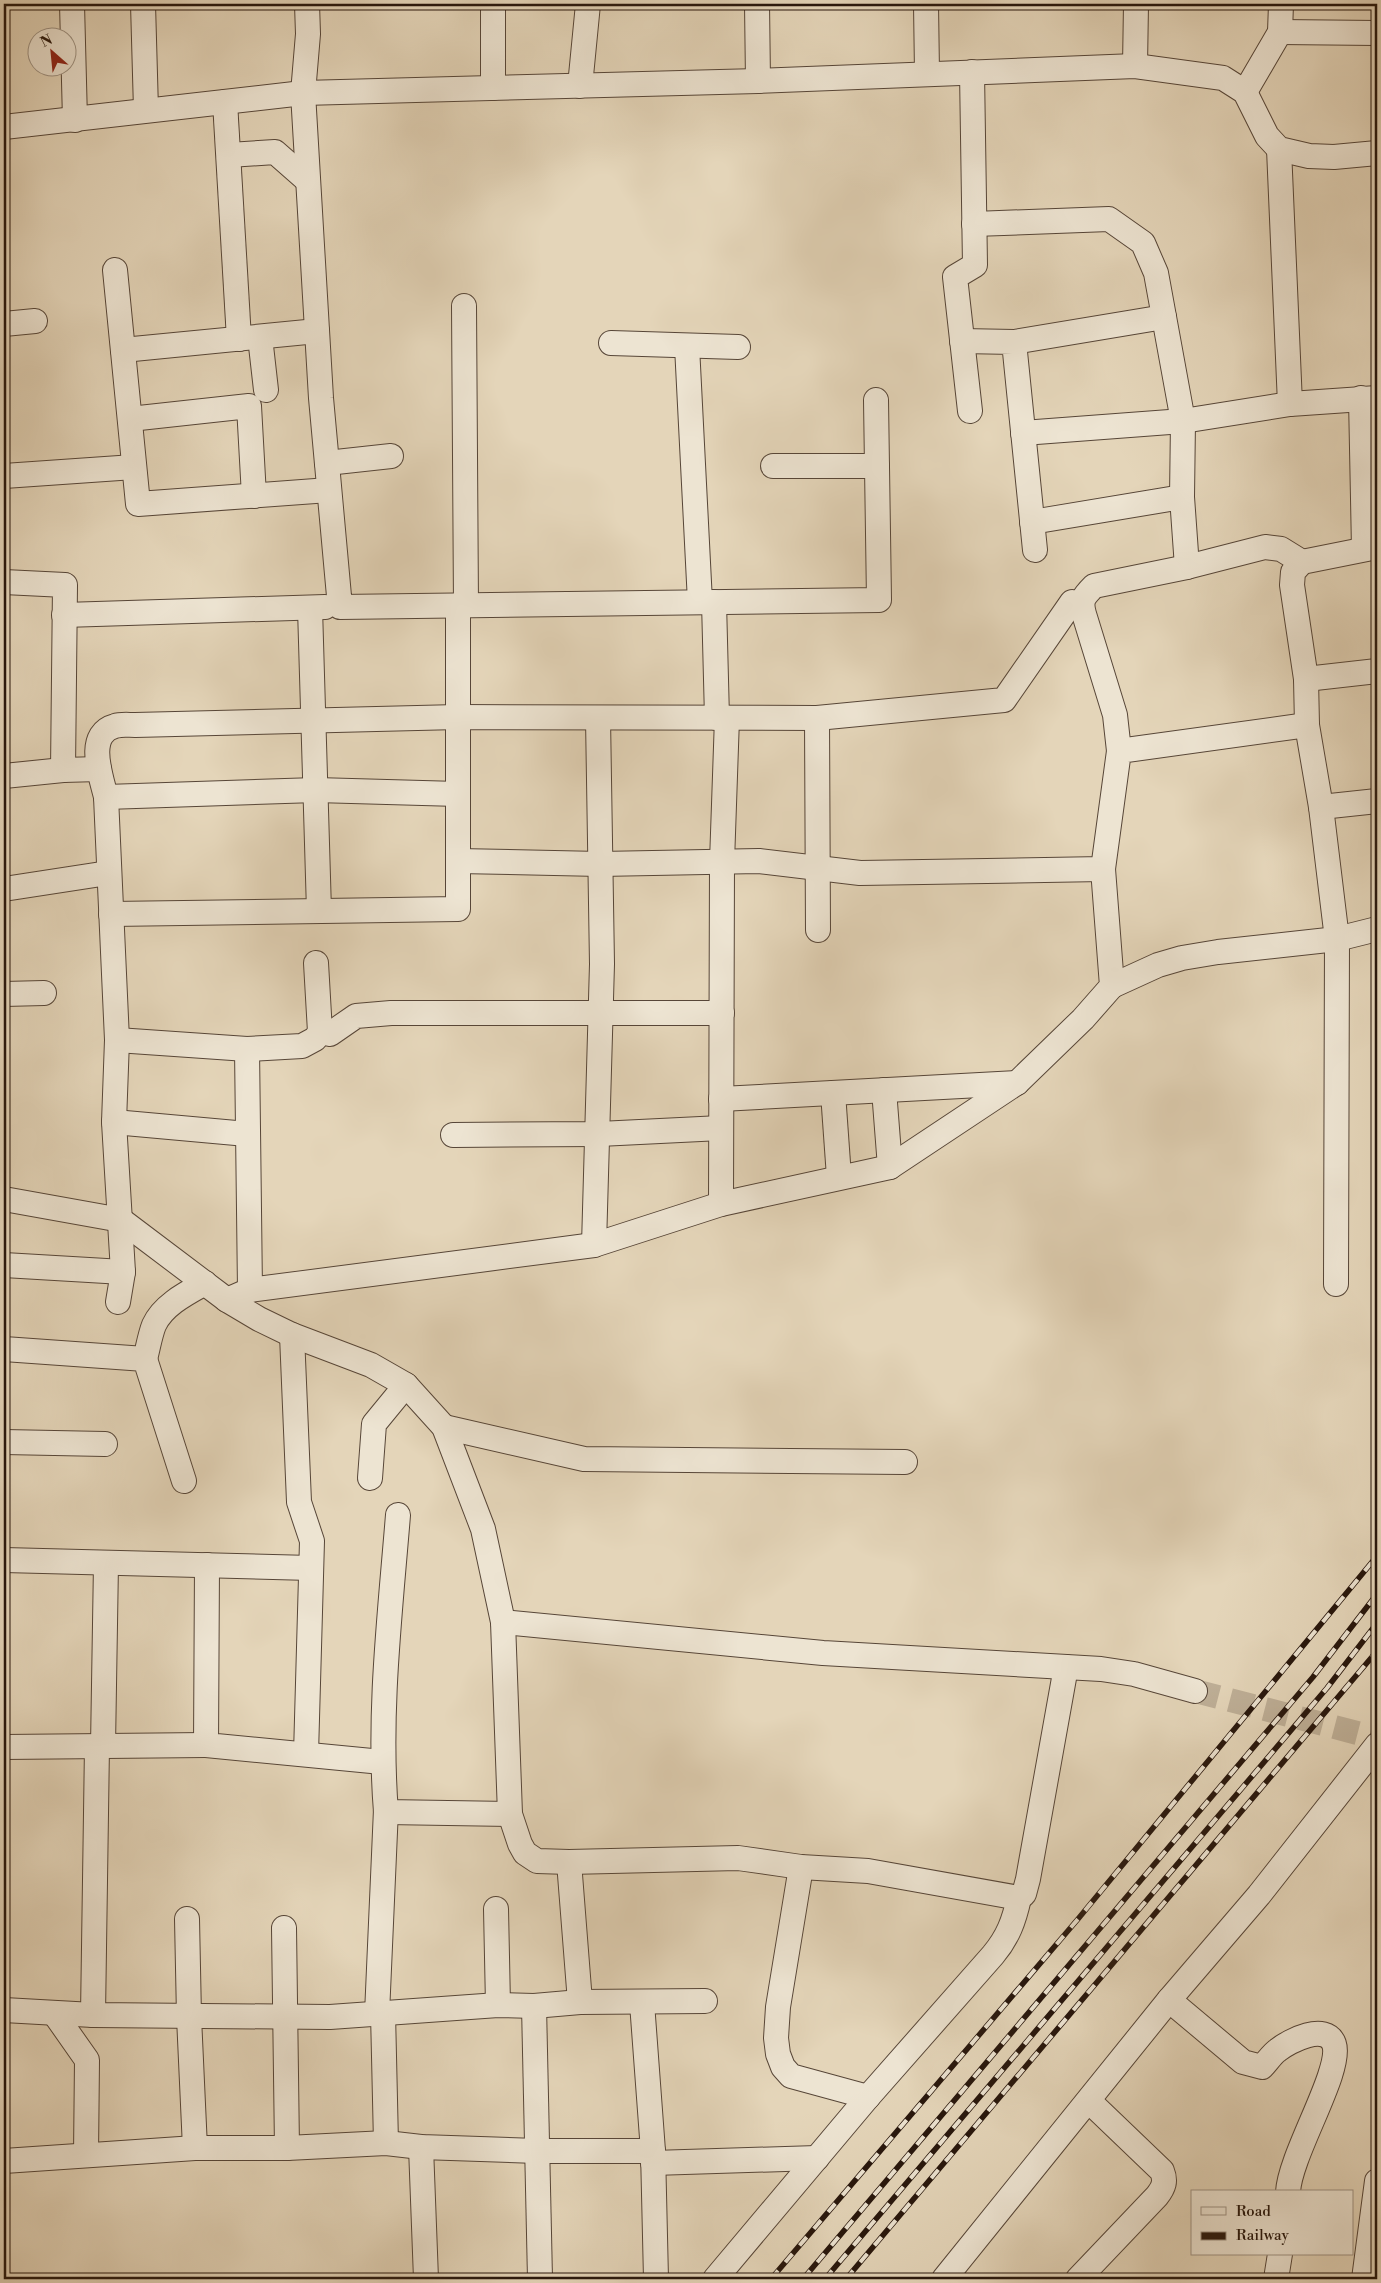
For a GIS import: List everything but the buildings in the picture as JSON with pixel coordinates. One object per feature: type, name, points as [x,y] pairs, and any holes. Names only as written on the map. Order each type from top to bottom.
[{"type":"street","points":[[72,4],[75,120]]},
{"type":"street","points":[[143,4],[146,110]]},
{"type":"street","points":[[307,4],[308,34],[303,94],[317,331],[340,607]]},
{"type":"street","points":[[493,88],[494,4]]},
{"type":"street","points":[[580,86],[588,4]]},
{"type":"street","points":[[757,4],[758,81]]},
{"type":"street","points":[[926,4],[927,73]]},
{"type":"street","points":[[1135,66],[1136,4]]},
{"type":"street","points":[[1245,92],[1280,32],[1281,4]]},
{"type":"street","points":[[1280,32],[1377,33]]},
{"type":"street","points":[[4,127],[303,94],[758,81],[1135,66],[1223,78],[1245,92],[1267,136],[1279,149],[1309,156],[1334,158],[1377,153]]},
{"type":"street","points":[[970,411],[955,276],[975,266],[972,72]]},
{"type":"street","points":[[226,102],[229,155],[250,338],[266,390]]},
{"type":"street","points":[[1279,149],[1290,404]]},
{"type":"street","points":[[229,155],[274,152],[308,181]]},
{"type":"street","points":[[974,224],[1109,219],[1143,243],[1156,274],[1183,421],[1182,497],[1187,567]]},
{"type":"street","points":[[115,270],[138,504],[329,490]]},
{"type":"street","points":[[111,914],[458,909],[458,717],[462,605],[464,306]]},
{"type":"street","points":[[962,341],[1014,342],[1164,317]]},
{"type":"street","points":[[4,324],[35,321]]},
{"type":"street","points":[[123,350],[317,331]]},
{"type":"street","points":[[1014,342],[1035,550]]},
{"type":"street","points":[[611,343],[738,347]]},
{"type":"street","points":[[686,346],[707,602],[722,718],[721,1204]]},
{"type":"street","points":[[1023,432],[1183,421],[1290,404],[1369,398],[1370,548],[1302,562],[1293,572],[1292,585],[1306,679],[1307,725],[1321,806],[1337,939],[1336,1284]]},
{"type":"street","points":[[64,615],[340,607],[879,600],[876,400]]},
{"type":"street","points":[[130,419],[249,406],[254,496]]},
{"type":"street","points":[[327,463],[391,456]]},
{"type":"street","points":[[773,466],[877,466]]},
{"type":"street","points":[[4,476],[134,467]]},
{"type":"street","points":[[1032,522],[1182,497]]},
{"type":"street","points":[[1112,986],[1103,869],[1119,751],[1115,715],[1081,603],[1084,596],[1094,586],[1187,567],[1265,546],[1281,549],[1302,562]]},
{"type":"street","points":[[4,582],[65,585],[63,770]]},
{"type":"street","points":[[118,1302],[123,1272],[114,1122],[117,1040],[106,797],[99,769],[97,742],[104,732],[115,726],[458,717],[817,718],[1004,700],[1072,602]]},
{"type":"street","points":[[310,608],[319,911]]},
{"type":"street","points":[[1306,679],[1377,670]]},
{"type":"street","points":[[594,1246],[599,1134],[601,1013],[598,718]]},
{"type":"street","points":[[817,718],[816,866],[818,930]]},
{"type":"street","points":[[1119,751],[1307,725]]},
{"type":"street","points":[[4,776],[63,770],[99,769]]},
{"type":"street","points":[[106,797],[316,790],[458,794]]},
{"type":"street","points":[[1321,806],[1377,801]]},
{"type":"street","points":[[458,861],[600,864],[759,861],[816,866],[860,873],[1103,869]]},
{"type":"street","points":[[4,889],[108,873]]},
{"type":"street","points":[[227,1300],[250,1290],[594,1246],[721,1204],[890,1167],[1018,1082],[1083,1019],[1112,986],[1158,965],[1182,958],[1218,952],[1337,939],[1377,929]]},
{"type":"street","points":[[117,1040],[248,1049],[302,1046],[315,1040],[320,1032],[316,963]]},
{"type":"street","points":[[4,994],[44,992]]},
{"type":"street","points":[[320,1032],[330,1034],[356,1016],[391,1013],[722,1013]]},
{"type":"street","points":[[248,1049],[247,1134],[250,1290]]},
{"type":"street","points":[[721,1099],[1018,1082]]},
{"type":"street","points":[[884,1090],[890,1167]]},
{"type":"street","points":[[833,1093],[839,1177]]},
{"type":"street","points":[[114,1122],[247,1134]]},
{"type":"street","points":[[453,1135],[599,1134],[721,1128]]},
{"type":"street","points":[[4,1199],[121,1220],[227,1300],[259,1319],[292,1335],[371,1365],[406,1385],[444,1427],[483,1529],[503,1622],[510,1814],[525,1853],[537,1861],[570,1862],[738,1858],[801,1866],[868,1871],[1019,1898]]},
{"type":"street","points":[[4,1265],[123,1272]]},
{"type":"street","points":[[184,1481],[145,1359],[154,1324],[165,1310],[181,1297],[205,1283]]},
{"type":"street","points":[[292,1335],[299,1502],[312,1541],[306,1754]]},
{"type":"street","points":[[4,1349],[145,1359]]},
{"type":"street","points":[[370,1478],[374,1424],[406,1385]]},
{"type":"street","points":[[444,1427],[584,1459],[905,1462]]},
{"type":"street","points":[[4,1442],[105,1444]]},
{"type":"street","points":[[386,2143],[380,2014],[386,1809],[382,1762],[389,1630],[398,1515]]},
{"type":"street","points":[[4,1560],[311,1568]]},
{"type":"street","points":[[93,2016],[106,1563]]},
{"type":"street","points":[[206,1745],[207,1565]]},
{"type":"street","points":[[503,1622],[823,1653],[1066,1667],[1134,1674],[1195,1691]]},
{"type":"street","points":[[715,2279],[868,2097],[1006,1939],[1012,1926],[1019,1898],[1024,1894],[1028,1879],[1066,1667]]},
{"type":"street","points":[[4,1747],[206,1745],[382,1762]]},
{"type":"street","points":[[944,2279],[1170,2000],[1259,1895],[1377,1745]]},
{"type":"street","points":[[386,1809],[386,1812],[510,1814]]},
{"type":"street","points":[[570,1862],[580,2002]]},
{"type":"street","points":[[801,1866],[778,2007],[776,2038],[778,2054],[783,2067],[791,2076],[868,2097]]},
{"type":"street","points":[[496,1910],[498,2005]]},
{"type":"street","points":[[187,1918],[195,2148]]},
{"type":"street","points":[[284,1928],[287,2148]]},
{"type":"street","points":[[1170,2000],[1243,2062],[1262,2067],[1277,2050],[1303,2035],[1322,2034],[1332,2040],[1335,2046],[1333,2068],[1292,2167],[1288,2190]]},
{"type":"street","points":[[4,2010],[93,2016],[285,2017],[380,2014],[498,2005],[534,2006],[580,2002],[705,2001]]},
{"type":"street","points":[[642,2003],[653,2157],[656,2279]]},
{"type":"street","points":[[534,2006],[540,2279]]},
{"type":"street","points":[[54,2013],[87,2060],[86,2155]]},
{"type":"street","points":[[1078,2279],[1157,2196],[1163,2188],[1165,2178],[1162,2171],[1089,2101]]},
{"type":"street","points":[[4,2161],[195,2148],[287,2148],[386,2143],[421,2147],[537,2150],[653,2157],[817,2158]]},
{"type":"street","points":[[421,2147],[426,2279]]},
{"type":"street","points":[[1364,2279],[1367,2228],[1377,2180]]},
{"type":"street","points":[[1276,2279],[1280,2256]]},
{"type":"tunnel","points":[[1195,1691],[1377,1738]]},
{"type":"railway","points":[[771,2279],[1078,1919],[1377,1556]]},
{"type":"railway","points":[[803,2279],[1313,1677],[1377,1594]]},
{"type":"railway","points":[[825,2279],[1327,1688],[1377,1623]]},
{"type":"railway","points":[[846,2279],[1377,1651]]}]
